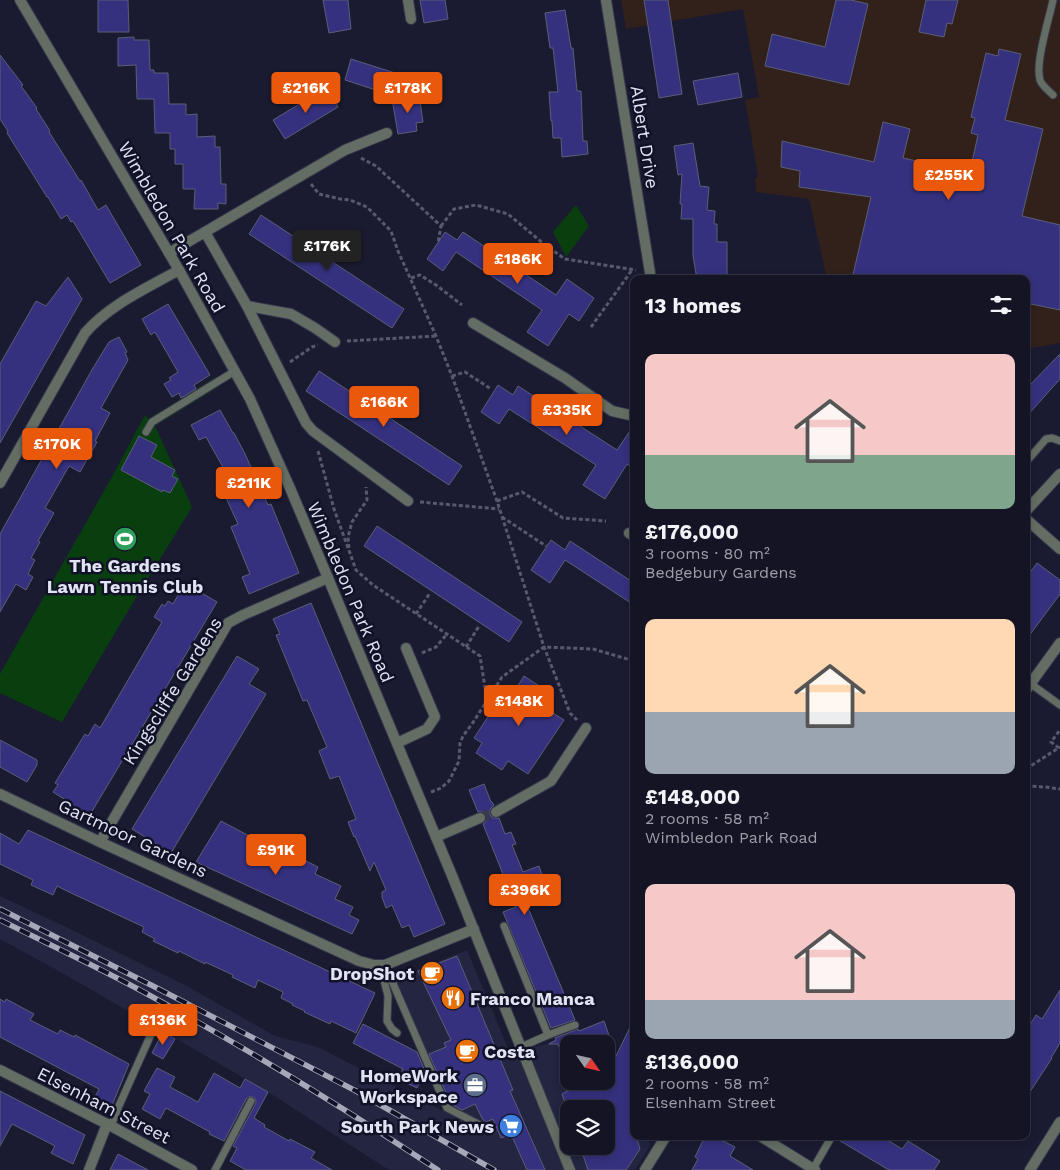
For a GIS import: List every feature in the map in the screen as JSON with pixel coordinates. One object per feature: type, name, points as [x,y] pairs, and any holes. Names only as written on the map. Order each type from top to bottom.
[{"type":"street","name":"Wimbledon Park Road","points":[[20,0],[179,270],[250,400],[286,479],[397,743],[474,929],[570,1170]]},
{"type":"street","points":[[408,0],[410,19]]},
{"type":"street","name":"Albert Drive","points":[[606,0],[650,275]]},
{"type":"street","points":[[169,253],[345,150],[387,133]]},
{"type":"street","points":[[205,232],[247,306],[306,423],[313,431],[408,501]]},
{"type":"street","points":[[0,483],[85,333],[94,322],[107,312],[179,270]]},
{"type":"street","points":[[247,306],[291,314],[335,342]]},
{"type":"street","points":[[474,322],[565,378],[612,411],[630,415]]},
{"type":"street","points":[[1030,507],[1060,474]]},
{"type":"street","points":[[1030,523],[1060,549]]},
{"type":"street","name":"Kingscliffe Gardens","points":[[100,842],[228,624],[243,614],[328,578]]},
{"type":"street","points":[[1030,684],[1060,643]]},
{"type":"street","points":[[397,743],[427,729],[435,717],[407,653]]},
{"type":"street","points":[[496,812],[551,781],[586,728]]},
{"type":"street","name":"Gartmoor Gardens","points":[[0,794],[359,962],[383,965]]},
{"type":"street","points":[[436,837],[480,818]]},
{"type":"street","points":[[383,965],[474,929]]},
{"type":"street","name":"Elsenham Street","points":[[0,1070],[109,1125],[192,1170]]},
{"type":"street","points":[[1030,1170],[1060,1122]]},
{"type":"street","points":[[89,1170],[109,1125]]},
{"type":"street","points":[[645,1170],[664,1140]]},
{"type":"street","points":[[767,1140],[814,1169]]},
{"type":"lane","points":[[1053,0],[1040,57],[1039,70],[1040,82],[1053,95]]},
{"type":"lane","points":[[146,432],[152,422],[235,371]]},
{"type":"lane","points":[[1030,457],[1046,438],[1060,441]]},
{"type":"lane","points":[[1030,688],[1060,705]]},
{"type":"lane","points":[[504,926],[548,1035]]},
{"type":"lane","points":[[383,965],[388,996],[388,1021],[392,1029],[398,1033]]},
{"type":"lane","points":[[383,965],[447,1108],[492,1131]]},
{"type":"lane","points":[[521,1047],[575,1025]]},
{"type":"lane","points":[[109,1125],[152,1032]]},
{"type":"lane","points":[[214,1170],[251,1101]]},
{"type":"lane","points":[[814,1169],[830,1140]]},
{"type":"path","points":[[345,150],[376,166],[441,226]]},
{"type":"path","points":[[303,174],[319,194],[350,200],[367,207],[391,231],[452,376],[497,501],[544,647],[570,713],[573,718],[586,728]]},
{"type":"path","points":[[438,243],[441,226],[454,209],[476,205],[508,214],[565,259],[632,270],[650,275]]},
{"type":"path","points":[[592,327],[632,270]]},
{"type":"path","points":[[411,278],[420,276],[436,285],[462,305]]},
{"type":"path","points":[[281,374],[292,360],[312,347],[335,342],[436,336]]},
{"type":"path","points":[[452,376],[465,372],[491,389]]},
{"type":"path","points":[[313,431],[334,509],[356,570],[373,585],[480,656],[487,700]]},
{"type":"path","points":[[349,554],[348,537],[352,522],[367,500],[364,468]]},
{"type":"path","points":[[497,501],[522,492],[563,518],[606,521]]},
{"type":"path","points":[[408,501],[499,510]]},
{"type":"path","points":[[501,516],[546,546]]},
{"type":"path","points":[[416,614],[430,593]]},
{"type":"path","points":[[466,647],[479,626]]},
{"type":"path","points":[[407,653],[436,647],[447,634]]},
{"type":"path","points":[[419,797],[441,788],[449,781],[460,761],[460,743],[463,736],[502,676],[544,647],[593,649],[630,660]]},
{"type":"path","points":[[1030,766],[1059,747],[1052,742],[1060,730]]},
{"type":"path","points":[[1030,786],[1060,789]]},
{"type":"shaded area","points":[[621,0],[1060,0],[1060,343],[1030,348],[1030,275],[826,275],[809,199],[756,192],[755,179],[758,176],[745,100],[759,97],[743,9],[626,29]]},
{"type":"shaded area","points":[[0,896],[189,987],[275,1036],[318,1047],[443,1111],[390,981],[467,950],[510,1053],[543,1045],[560,1038],[560,1090],[615,1090],[615,1049],[630,1089],[630,1140],[648,1140],[650,1146],[635,1170],[389,1170],[268,1092],[0,939]]},
{"type":"shaded area","points":[[604,1020],[610,1035],[567,1035]]},
{"type":"green space","points":[[576,205],[589,226],[566,257],[553,232]]},
{"type":"green space","name":"The Gardens Lawn Tennis Club","points":[[216,377],[220,386],[155,426],[192,507],[62,722],[0,693],[0,674],[145,415],[148,419]]},
{"type":"building","points":[[98,0],[128,0],[129,32],[98,32]]},
{"type":"building","points":[[323,0],[348,0],[351,29],[329,33]]},
{"type":"building","points":[[420,0],[445,0],[448,19],[424,23]]},
{"type":"building","points":[[644,0],[668,0],[682,94],[659,98]]},
{"type":"building","points":[[836,0],[851,0],[868,4],[849,85],[765,66],[772,34],[825,47]]},
{"type":"building","points":[[926,0],[958,0],[952,24],[947,23],[944,37],[919,32]]},
{"type":"building","points":[[565,10],[571,48],[573,48],[577,91],[581,91],[583,141],[587,141],[588,154],[562,157],[561,138],[553,138],[549,92],[558,92],[553,48],[550,48],[545,13]]},
{"type":"building","points":[[134,37],[134,40],[149,40],[150,70],[154,70],[154,73],[168,73],[169,104],[186,104],[186,115],[197,114],[197,137],[215,136],[215,147],[220,147],[221,184],[226,184],[226,204],[218,203],[218,209],[194,209],[195,189],[183,189],[183,164],[175,164],[175,149],[170,149],[170,133],[155,133],[154,99],[137,99],[136,65],[118,66],[118,38]]},
{"type":"building","points":[[999,49],[1021,54],[1005,120],[1043,129],[1022,216],[1060,225],[1060,310],[1030,304],[1030,275],[853,275],[871,197],[799,187],[800,171],[781,167],[782,141],[874,162],[883,122],[899,126],[910,129],[903,158],[930,164],[926,180],[966,189],[978,135],[971,133],[975,118],[971,117],[986,53],[998,56]]},
{"type":"building","points":[[0,55],[23,85],[21,86],[37,108],[49,132],[81,180],[98,210],[106,205],[141,265],[110,283],[73,221],[71,222],[67,215],[61,219],[0,119]]},
{"type":"building","points":[[351,59],[395,73],[388,94],[345,80]]},
{"type":"building","points":[[738,73],[742,97],[698,105],[693,81]]},
{"type":"building","points":[[326,88],[338,107],[285,139],[273,120]]},
{"type":"building","points":[[419,95],[423,122],[416,123],[417,131],[398,134],[392,99]]},
{"type":"building","points":[[693,143],[700,186],[709,187],[707,210],[715,211],[714,224],[717,224],[717,242],[727,242],[727,275],[696,274],[693,255],[693,219],[681,219],[682,174],[678,175],[674,146]]},
{"type":"building","points":[[261,215],[404,309],[392,328],[249,234]]},
{"type":"building","points":[[445,232],[457,240],[463,232],[556,295],[567,279],[594,298],[579,321],[569,314],[548,346],[527,332],[542,310],[456,252],[443,271],[427,259]]},
{"type":"building","points":[[68,277],[82,299],[0,443],[0,364],[36,301],[46,306]]},
{"type":"building","points":[[168,304],[210,375],[194,385],[196,389],[181,398],[179,393],[172,397],[164,384],[171,380],[169,378],[178,372],[155,332],[151,335],[142,319]]},
{"type":"building","points":[[119,337],[127,352],[125,353],[128,360],[101,408],[110,413],[95,441],[97,442],[80,472],[69,466],[45,508],[54,513],[38,541],[40,542],[31,558],[35,560],[28,574],[33,577],[26,590],[16,584],[0,612],[0,534],[93,368],[109,342]]},
{"type":"building","points":[[1060,354],[1060,379],[1030,413],[1030,385]]},
{"type":"building","points":[[319,371],[462,466],[449,485],[306,391]]},
{"type":"building","points":[[498,385],[513,395],[518,386],[617,450],[630,431],[630,466],[627,464],[605,499],[583,485],[596,465],[509,409],[499,424],[481,412]]},
{"type":"building","points":[[220,410],[245,454],[268,505],[271,504],[299,573],[249,594],[242,577],[250,574],[231,527],[238,524],[221,487],[229,484],[224,469],[206,437],[199,440],[191,425]]},
{"type":"building","points":[[139,436],[157,445],[151,457],[175,470],[172,476],[178,479],[170,493],[163,490],[162,492],[121,470]]},
{"type":"building","points":[[377,526],[522,622],[509,642],[364,546]]},
{"type":"building","points":[[551,540],[565,550],[570,541],[630,580],[630,602],[565,560],[550,583],[531,570]]},
{"type":"building","points":[[1037,563],[1060,580],[1060,594],[1030,635],[1030,573]]},
{"type":"building","points":[[185,583],[217,602],[88,818],[70,807],[72,804],[53,792],[58,785],[55,783],[85,734],[88,736],[95,724],[100,728],[162,622],[154,617],[162,604],[165,606],[168,601],[173,604]]},
{"type":"building","points":[[311,603],[445,924],[414,937],[409,925],[402,928],[392,905],[386,908],[382,892],[386,890],[374,862],[370,871],[354,837],[348,822],[356,819],[339,776],[330,779],[319,751],[327,747],[307,700],[303,701],[276,635],[280,634],[273,619]]},
{"type":"building","points":[[237,656],[259,669],[249,684],[266,694],[171,853],[132,829]]},
{"type":"building","points":[[524,676],[553,695],[545,708],[564,720],[528,774],[508,761],[502,770],[476,753],[482,743],[474,738],[509,685],[516,689]]},
{"type":"building","points":[[0,740],[37,760],[37,765],[27,782],[0,767]]},
{"type":"building","points":[[484,784],[494,805],[490,809],[490,815],[493,818],[499,818],[505,834],[511,832],[516,844],[512,845],[523,872],[539,866],[543,878],[531,883],[538,898],[526,903],[575,1020],[551,1028],[503,912],[516,907],[483,824],[486,822],[486,816],[484,812],[478,812],[469,790]]},
{"type":"building","points":[[221,821],[255,839],[253,841],[291,859],[294,854],[306,860],[318,867],[315,874],[341,886],[335,899],[353,907],[349,915],[359,920],[352,934],[196,862]]},
{"type":"building","points":[[28,830],[375,993],[356,1033],[331,1021],[330,1024],[304,1012],[281,998],[283,992],[258,980],[255,988],[205,962],[205,964],[153,941],[155,939],[142,932],[144,927],[57,886],[53,895],[31,885],[33,880],[0,864],[0,833],[19,844]]},
{"type":"building","points":[[457,956],[513,1090],[510,1091],[545,1170],[527,1170],[511,1134],[501,1138],[493,1119],[486,1122],[483,1120],[475,1104],[462,1110],[451,1104],[429,1054],[446,1047],[444,1043],[451,1040],[418,971]]},
{"type":"building","points":[[1060,990],[1060,1043],[1030,1092],[1030,1025],[1036,1015],[1042,1019]]},
{"type":"building","points":[[0,999],[5,1002],[6,999],[34,1014],[30,1020],[58,1034],[60,1030],[74,1037],[75,1035],[129,1064],[111,1108],[94,1099],[99,1089],[0,1037]]},
{"type":"building","points":[[604,1021],[609,1035],[563,1035],[578,1029],[579,1031]]},
{"type":"building","points":[[363,1024],[417,1052],[425,1071],[417,1088],[398,1079],[403,1069],[353,1043]]},
{"type":"building","points":[[630,1027],[630,1140],[637,1140],[640,1149],[626,1170],[588,1170],[583,1155],[615,1155],[615,1100],[564,1100],[562,1094],[569,1090],[615,1090],[615,1053],[616,1056]]},
{"type":"building","points":[[163,1032],[175,1039],[163,1059],[152,1053]]},
{"type":"building","points":[[560,1036],[560,1049],[558,1044],[549,1044],[556,1040],[555,1038]]},
{"type":"building","points":[[157,1068],[175,1077],[170,1087],[198,1102],[214,1073],[240,1088],[245,1079],[268,1092],[254,1118],[265,1125],[264,1127],[289,1141],[290,1139],[315,1152],[311,1158],[332,1170],[246,1170],[230,1161],[237,1148],[233,1146],[256,1103],[255,1098],[250,1096],[246,1099],[224,1141],[166,1108],[160,1119],[142,1109],[150,1094],[144,1091]]},
{"type":"building","points":[[0,1091],[85,1135],[73,1164],[51,1153],[55,1146],[12,1124],[0,1146]]},
{"type":"building","points":[[703,1140],[721,1140],[735,1147],[730,1156],[753,1170],[692,1170],[698,1159],[695,1157]]},
{"type":"building","points":[[839,1140],[887,1140],[902,1149],[908,1141],[940,1161],[934,1170],[889,1170]]},
{"type":"building","points":[[118,1154],[148,1170],[110,1170]]},
{"type":"tunnel","points":[[480,818],[496,812]]},
{"type":"railway","points":[[0,909],[356,1091],[494,1170]]},
{"type":"railway","points":[[0,920],[131,985],[223,1036],[438,1170]]},
{"type":"place","name":"The Gardens Lawn Tennis Club","points":[[125,539]]},
{"type":"place","name":"DropShot","points":[[432,973]]},
{"type":"place","name":"Franco Manca","points":[[453,998]]},
{"type":"place","name":"Costa","points":[[467,1051]]},
{"type":"place","name":"HomeWork Workspace","points":[[475,1085]]},
{"type":"place","name":"South Park News","points":[[511,1126]]}]
